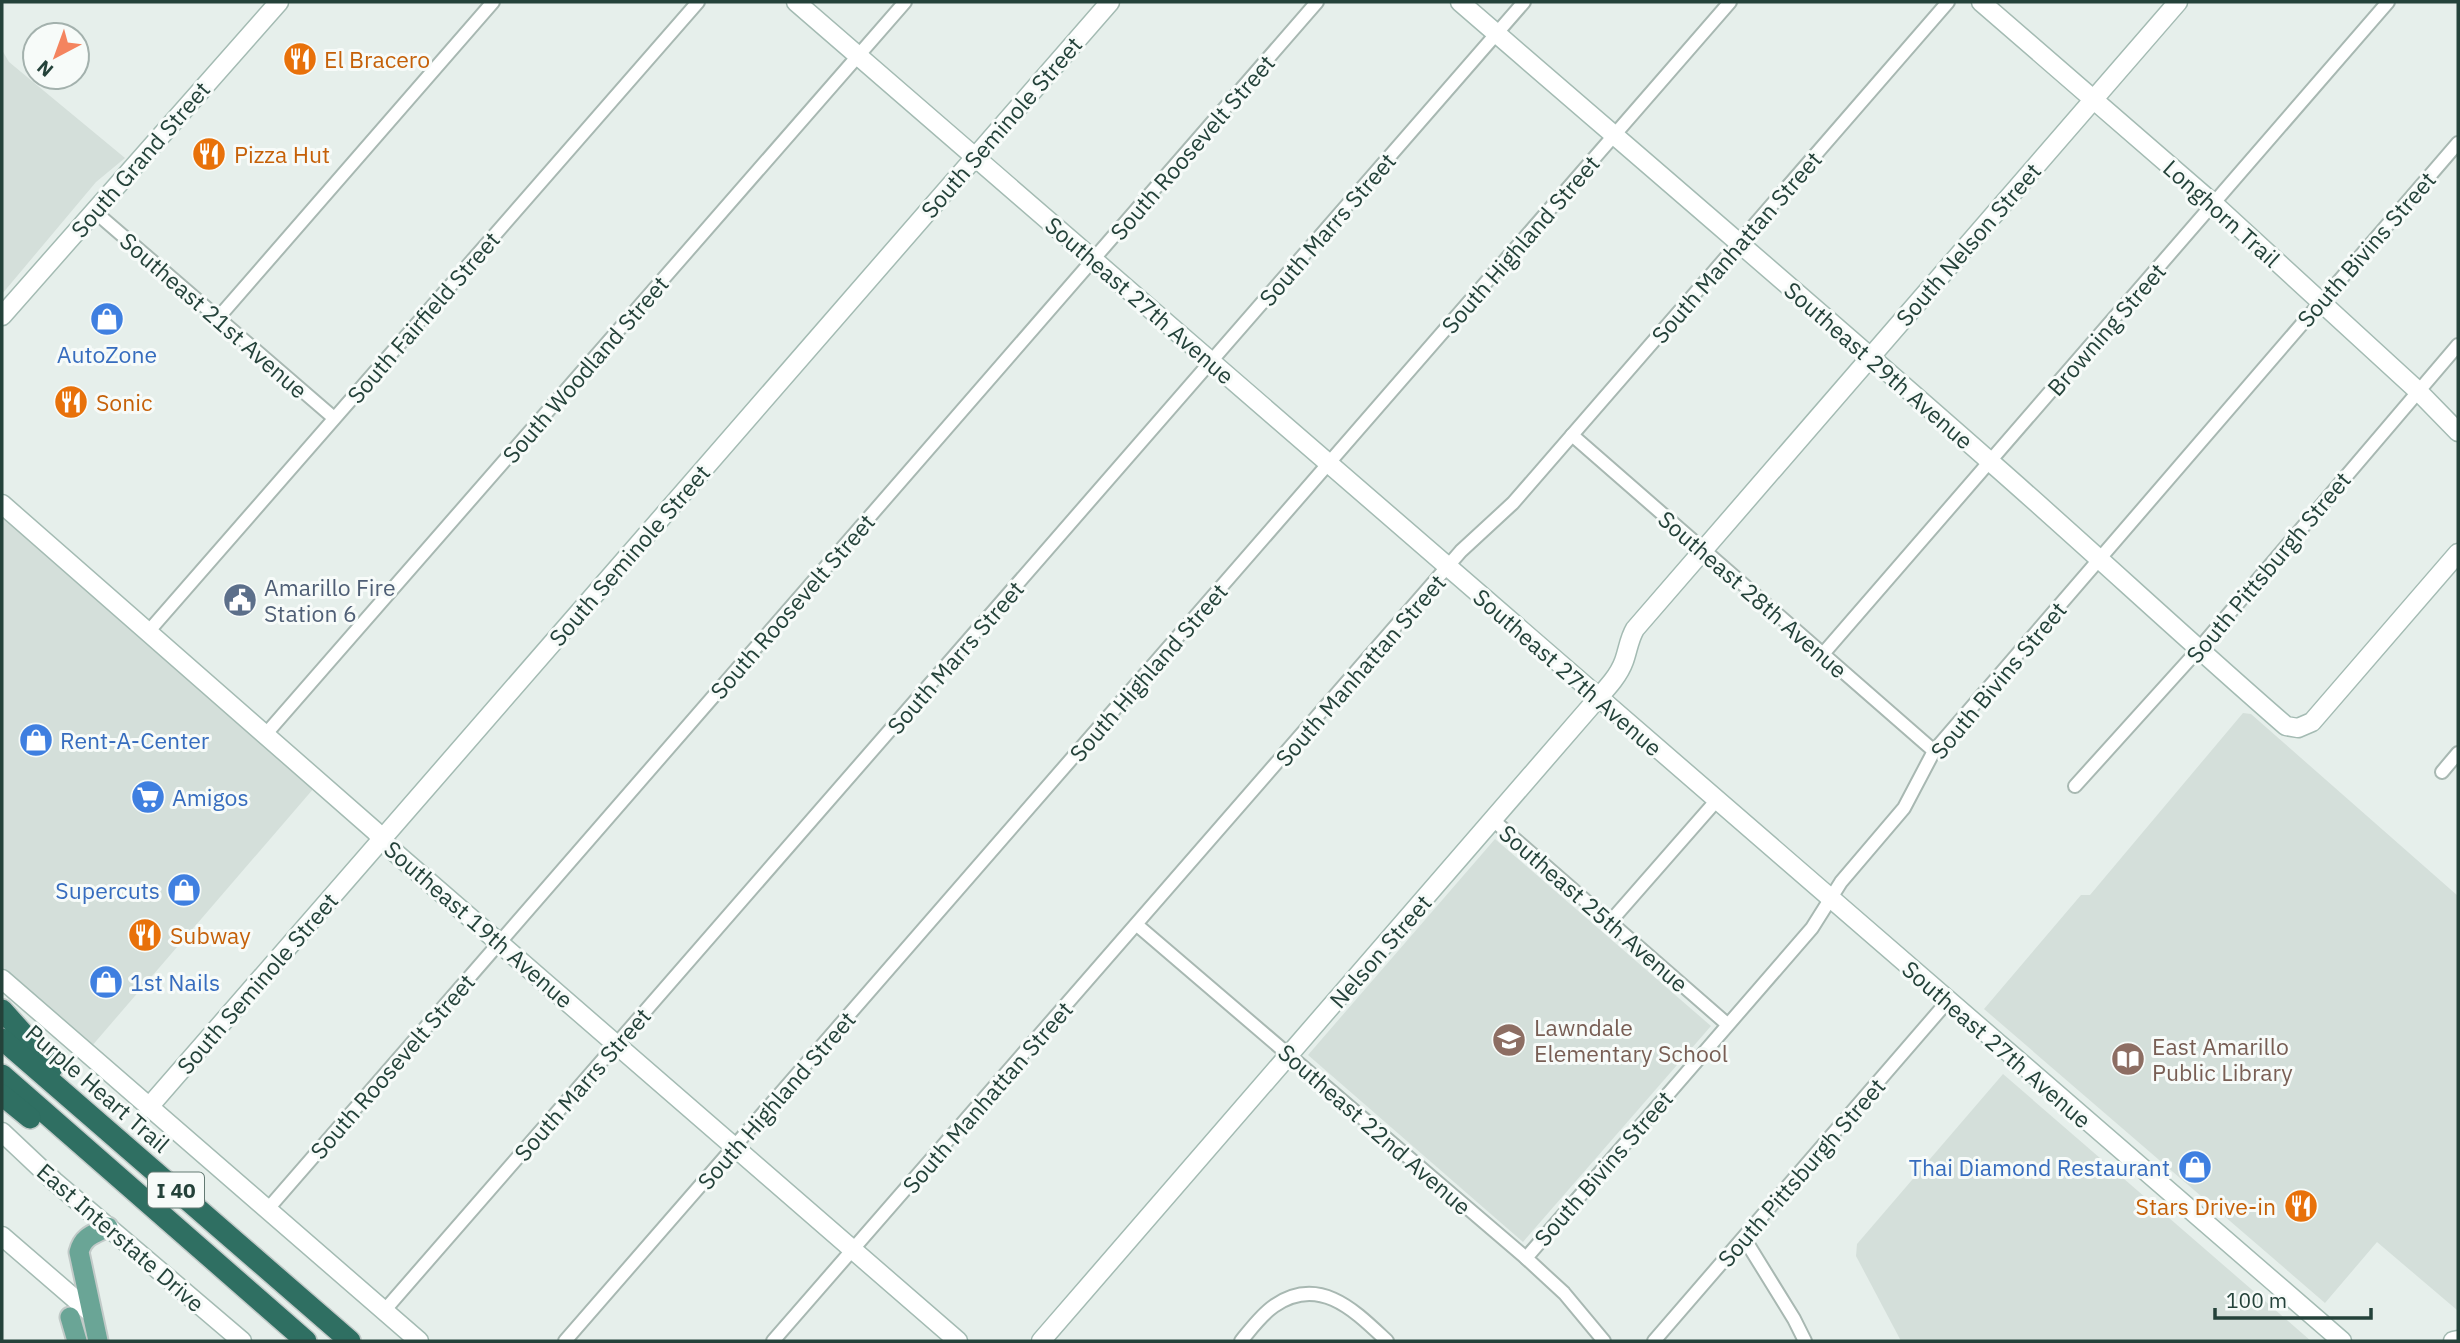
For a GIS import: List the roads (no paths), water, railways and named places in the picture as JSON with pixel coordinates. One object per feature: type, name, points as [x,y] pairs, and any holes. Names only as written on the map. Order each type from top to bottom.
[{"type":"highway","points":[[2,1010],[112,1134]]},
{"type":"highway","name":"Purple Heart Trail","points":[[2,1039],[350,1340]]},
{"type":"highway","name":"I 40","points":[[2,1075],[306,1341]]},
{"type":"highway","points":[[2,1095],[42,1128],[118,1176]]},
{"type":"highway","points":[[240,1284],[287,1341]]},
{"type":"main road","points":[[98,1341],[79,1252],[81,1242],[108,1227]]},
{"type":"main road","points":[[70,1317],[77,1341]]},
{"type":"street","name":"South Grand Street","points":[[2,316],[279,2]]},
{"type":"street","points":[[218,318],[492,2]]},
{"type":"street","name":"South Fairfield Street","points":[[148,632],[698,2]]},
{"type":"street","name":"Southeast 27th Avenue","points":[[796,2],[1947,1002],[2342,1341]]},
{"type":"street","name":"South Woodland Street","points":[[265,735],[905,2]]},
{"type":"street","name":"South Seminole Street","points":[[148,1108],[1110,2]]},
{"type":"street","name":"South Roosevelt Street","points":[[267,1210],[1317,2]]},
{"type":"street","name":"Southeast 29th Avenue","points":[[1460,2],[1990,461],[2286,726],[2298,728],[2312,722],[2458,553]]},
{"type":"street","name":"South Marrs Street","points":[[384,1311],[1524,2]]},
{"type":"street","name":"South Highland Street","points":[[565,1341],[1730,2]]},
{"type":"street","name":"South Manhattan Street","points":[[773,1341],[1478,534],[1513,503],[1948,2]]},
{"type":"street","name":"Longhorn Trail","points":[[1981,2],[2214,204],[2418,391],[2458,432]]},
{"type":"street","name":"South Nelson Street","points":[[1704,551],[2178,2]]},
{"type":"street","name":"Browning Street","points":[[1822,655],[2388,2]]},
{"type":"street","name":"South Bivins Street","points":[[1526,1258],[1812,928],[1841,882],[1904,808],[1934,751],[2458,143]]},
{"type":"street","name":"Southeast 21st Avenue","points":[[94,211],[334,418]]},
{"type":"street","name":"South Pittsburgh Street","points":[[2075,786],[2198,650],[2458,345]]},
{"type":"street","name":"Southeast 28th Avenue","points":[[1572,435],[1934,751]]},
{"type":"street","name":"Southeast 19th Avenue","points":[[2,504],[499,943],[958,1341]]},
{"type":"street","name":"Nelson Street","points":[[1041,1341],[1616,677],[1624,663],[1635,629],[1704,551]]},
{"type":"street","points":[[2442,772],[2458,753]]},
{"type":"street","points":[[1610,922],[1716,801]]},
{"type":"street","name":"Southeast 25th Avenue","points":[[1493,820],[1727,1024]]},
{"type":"street","name":"Southeast 22nd Avenue","points":[[1138,925],[1526,1258],[1564,1293],[1604,1341]]},
{"type":"street","points":[[2,979],[419,1341]]},
{"type":"street","name":"South Pittsburgh Street","points":[[1654,1341],[1947,1002]]},
{"type":"street","name":"East Interstate Drive","points":[[2,1132],[242,1341]]},
{"type":"street","points":[[2,1237],[90,1312]]},
{"type":"street","points":[[2,1237],[54,1292],[70,1317]]},
{"type":"street","points":[[1744,1238],[1805,1341]]},
{"type":"street","points":[[1241,1341],[1275,1306],[1288,1298],[1303,1294],[1319,1294],[1348,1305],[1387,1341]]},
{"type":"street","points":[[2453,1341],[2458,1340]]},
{"type":"place","name":"El Bracero","points":[[300,59]]},
{"type":"place","name":"Pizza Hut","points":[[209,154]]},
{"type":"place","name":"AutoZone","points":[[107,319]]},
{"type":"place","name":"Sonic","points":[[71,402]]},
{"type":"place","name":"Amarillo Fire Station 6","points":[[240,600]]},
{"type":"place","name":"Rent-A-Center","points":[[36,740]]},
{"type":"place","name":"Amigos","points":[[148,797]]},
{"type":"place","name":"Supercuts","points":[[184,890]]},
{"type":"place","name":"Subway","points":[[145,935]]},
{"type":"place","name":"1st Nails","points":[[106,982]]},
{"type":"place","name":"Lawndale Elementary School","points":[[1509,1040]]},
{"type":"place","name":"East Amarillo Public Library","points":[[2128,1059]]},
{"type":"place","name":"Thai Diamond Restaurant","points":[[2195,1167]]},
{"type":"place","name":"Stars Drive-in","points":[[2301,1206]]}]
